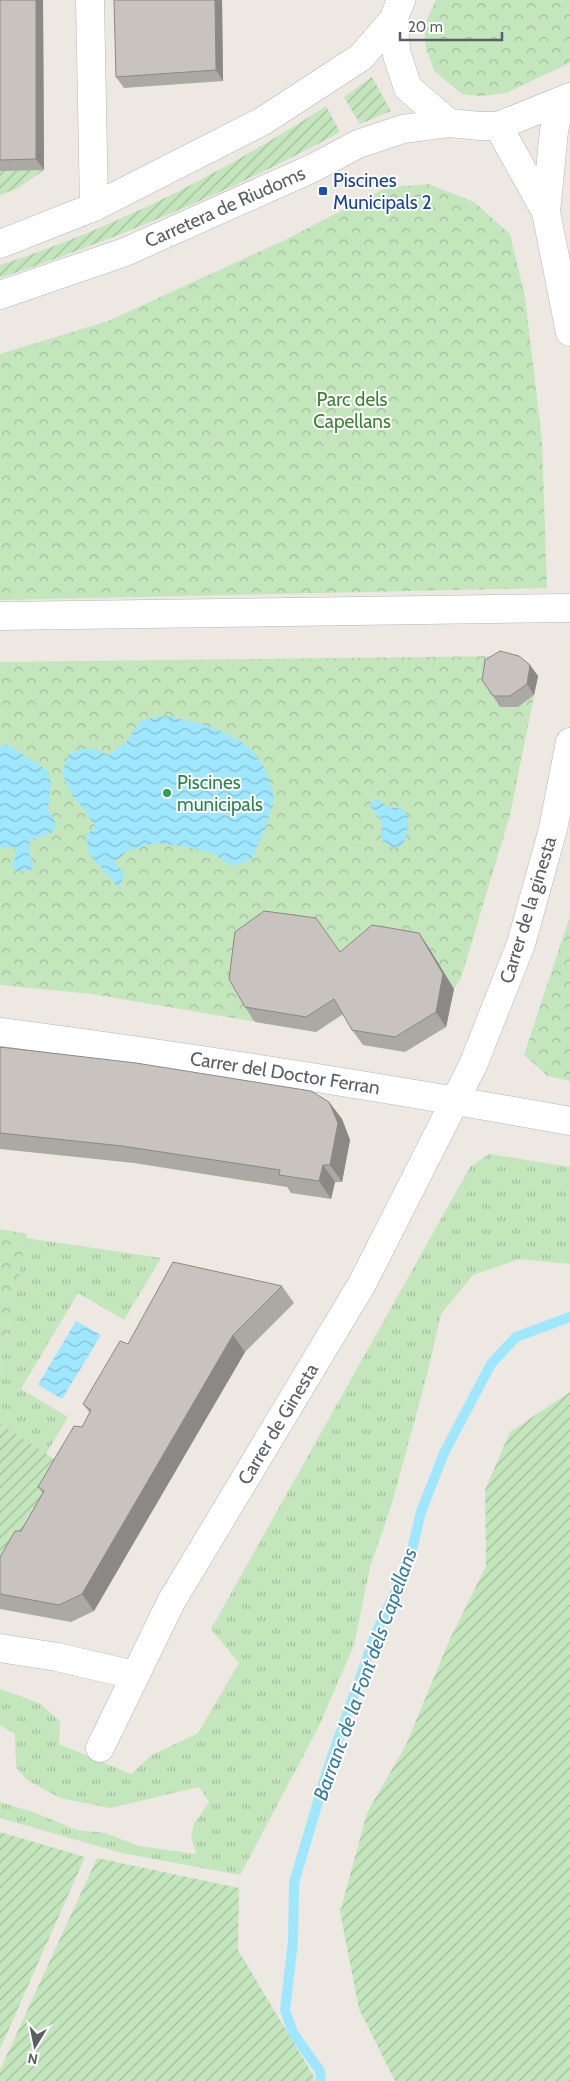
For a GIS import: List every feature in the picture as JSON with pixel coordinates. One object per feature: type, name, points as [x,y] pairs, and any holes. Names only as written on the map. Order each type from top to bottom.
[{"type":"street","points":[[90,0],[94,207]]},
{"type":"street","points":[[0,244],[94,207],[264,120],[361,57],[397,10]]},
{"type":"street","points":[[397,10],[397,55],[408,88],[449,123]]},
{"type":"street","points":[[565,99],[554,131],[546,212],[570,332]]},
{"type":"street","name":"Carretera de Riudoms","points":[[0,296],[125,252],[313,168],[358,144],[403,129],[449,123],[498,126],[565,99]]},
{"type":"street","points":[[498,126],[546,212]]},
{"type":"street","points":[[0,616],[570,608]]},
{"type":"street","name":"Carrer de la ginesta","points":[[455,1100],[473,1065],[521,944],[553,829],[570,742]]},
{"type":"street","name":"Carrer del Doctor Ferran","points":[[0,1032],[455,1100],[570,1121]]},
{"type":"street","name":"Carrer de Ginesta","points":[[100,1748],[171,1602],[362,1284],[455,1100]]},
{"type":"street","points":[[0,1648],[57,1657],[134,1675]]},
{"type":"green space","points":[[436,0],[570,0],[570,63],[506,93],[480,96],[462,94],[434,71],[426,48],[424,26]]},
{"type":"green space","points":[[372,77],[391,111],[360,124],[344,97]]},
{"type":"green space","points":[[326,106],[340,132],[299,154],[216,194],[131,230],[0,278],[0,265],[86,234],[127,216],[209,176]]},
{"type":"green space","points":[[0,170],[44,170],[18,188],[0,195]]},
{"type":"green space","name":"Parc dels Capellans","points":[[428,184],[474,202],[510,234],[525,297],[542,440],[547,588],[0,600],[0,354],[108,321],[287,239],[385,188]]},
{"type":"green space","name":"Piscines municipals","points":[[514,656],[538,676],[510,815],[461,978],[454,989],[446,1027],[405,1051],[363,1045],[344,1014],[316,1032],[92,994],[0,985],[0,662]]},
{"type":"green space","points":[[570,916],[570,1081],[548,1076],[524,1055]]},
{"type":"green space","points":[[489,1154],[570,1167],[570,1264],[520,1259],[473,1275],[441,1314],[427,1375],[392,1503],[370,1567],[354,1645],[318,1728],[240,1875],[122,1853],[0,1818],[0,1802],[33,1812],[77,1830],[105,1833],[139,1846],[196,1854],[191,1837],[194,1824],[209,1802],[199,1787],[110,1808],[60,1798],[27,1780],[16,1767],[15,1734],[0,1725],[0,1689],[39,1703],[60,1721],[59,1744],[131,1774],[152,1755],[198,1733],[239,1663],[211,1629],[470,1167]]},
{"type":"green space","points":[[0,1229],[27,1234],[0,1372]]},
{"type":"green space","points":[[26,1238],[161,1258],[124,1320],[78,1293],[21,1389],[68,1417],[46,1454],[0,1425],[0,1374]]},
{"type":"green space","points":[[570,1392],[570,2081],[395,2081],[359,2009],[340,1912],[367,1813],[406,1745],[449,1641],[486,1566],[485,1490],[510,1432]]},
{"type":"green space","points":[[0,1424],[62,1464],[0,1567]]},
{"type":"green space","points":[[0,1832],[85,1857],[0,2049]]},
{"type":"green space","points":[[97,1858],[239,1888],[238,1950],[313,2075],[314,2081],[0,2081],[0,2070]]},
{"type":"water","points":[[165,716],[197,723],[228,734],[253,752],[262,765],[273,792],[271,811],[251,860],[232,866],[212,853],[183,846],[156,843],[129,850],[114,862],[124,874],[119,888],[89,854],[86,835],[96,827],[72,795],[62,773],[68,755],[88,749],[97,750],[109,755],[126,742],[141,720]]},
{"type":"water","points":[[0,746],[10,746],[47,770],[51,783],[48,809],[57,825],[51,833],[30,840],[29,856],[34,864],[31,870],[16,871],[12,865],[16,855],[15,847],[0,847]]},
{"type":"water","points":[[378,799],[389,808],[401,808],[408,816],[408,828],[403,845],[394,848],[382,841],[381,820],[369,804]]},
{"type":"water","points":[[76,1321],[101,1335],[62,1399],[38,1385]]},
{"type":"building","points":[[0,0],[36,0],[36,159],[0,160]]},
{"type":"building","points":[[114,0],[215,0],[216,70],[116,77]]},
{"type":"building","points":[[500,651],[519,656],[530,665],[527,684],[510,696],[493,696],[482,680],[485,660]]},
{"type":"building","points":[[264,911],[316,918],[340,952],[372,925],[419,933],[443,974],[436,1012],[395,1037],[352,1030],[334,999],[306,1017],[245,1007],[229,979],[235,932]]},
{"type":"building","points":[[0,1047],[136,1063],[311,1091],[329,1102],[338,1123],[330,1165],[323,1165],[319,1181],[279,1175],[280,1170],[122,1146],[0,1133]]},
{"type":"building","points":[[173,1262],[282,1286],[233,1335],[82,1594],[59,1605],[0,1594],[0,1557],[15,1531],[21,1531],[44,1491],[38,1487],[74,1426],[82,1427],[91,1410],[83,1404],[120,1341],[128,1344]]},
{"type":"waterway","name":"Barranc de la Font dels Capellans","points":[[321,2081],[320,2071],[293,2033],[285,2010],[293,1942],[294,1883],[327,1771],[376,1633],[409,1562],[421,1512],[444,1453],[491,1364],[516,1337],[570,1317]]},
{"type":"place","name":"Piscines Municipals 2","points":[[323,191]]},
{"type":"place","name":"Piscines municipals","points":[[167,793]]}]
